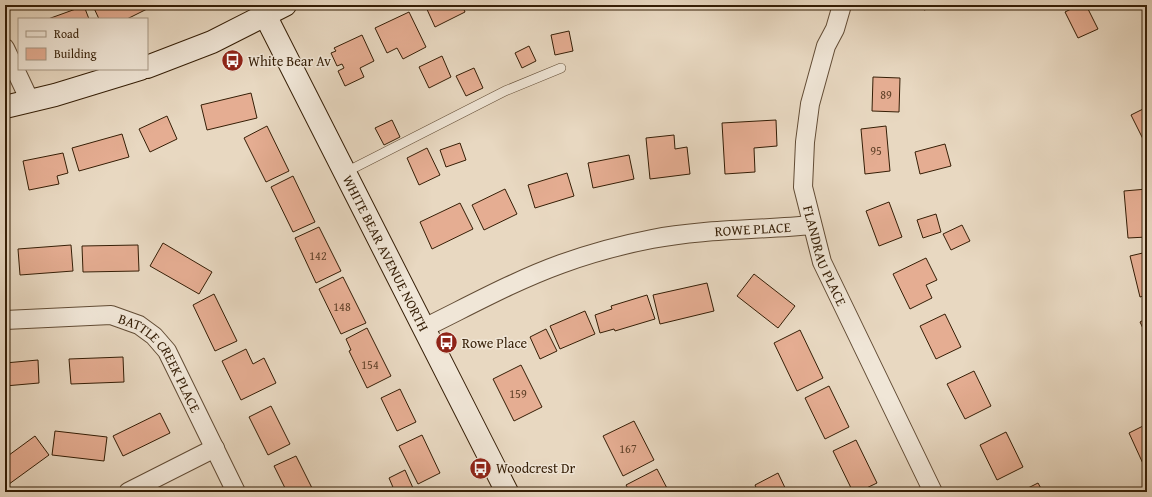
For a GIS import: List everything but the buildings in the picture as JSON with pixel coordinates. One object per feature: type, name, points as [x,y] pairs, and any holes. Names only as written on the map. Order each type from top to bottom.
[{"type":"street","points":[[148,67],[212,42],[263,10],[285,5]]},
{"type":"street","name":"FLANDRAU PLACE","points":[[842,5],[835,29],[826,46],[819,66],[808,119],[805,142],[803,187],[822,262],[933,492]]},
{"type":"street","name":"WHITE BEAR AVENUE NORTH","points":[[263,10],[505,492]]},
{"type":"street","points":[[5,48],[30,101]]},
{"type":"street","points":[[5,107],[137,70]]},
{"type":"street","name":"ROWE PLACE","points":[[424,328],[492,294],[560,264],[603,250],[653,239],[704,232],[812,226]]},
{"type":"street","name":"BATTLE CREEK PLACE","points":[[5,320],[110,316],[139,325],[154,336],[167,351],[236,492]]},
{"type":"street","points":[[128,492],[215,448]]},
{"type":"lane","points":[[344,173],[505,91],[561,68]]},
{"type":"place","name":"White Bear Av","points":[[233,61]]},
{"type":"place","name":"Rowe Place","points":[[446,343]]},
{"type":"place","name":"Woodcrest Dr","points":[[480,468]]}]
